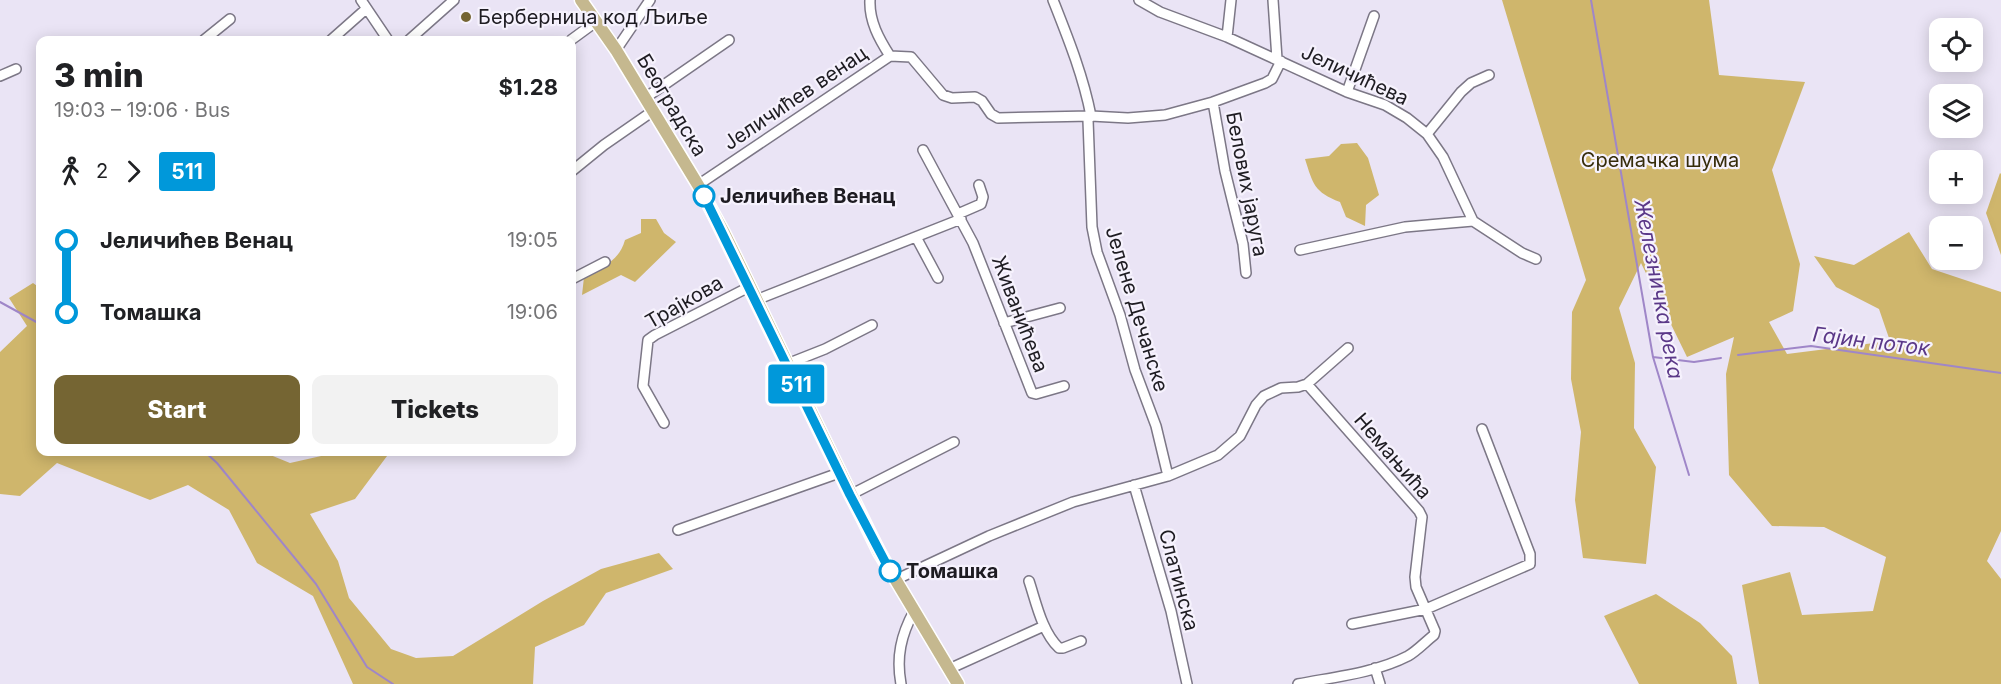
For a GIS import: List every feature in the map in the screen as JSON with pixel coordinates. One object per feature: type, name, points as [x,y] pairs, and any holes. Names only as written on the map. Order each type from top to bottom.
[{"type":"main road","name":"Београдска","points":[[581,0],[616,50],[698,185],[850,495],[895,580],[957,684]]},
{"type":"street","points":[[361,0],[385,36]]},
{"type":"street","points":[[414,36],[454,0]]},
{"type":"street","points":[[616,50],[650,0]]},
{"type":"street","points":[[870,0],[873,23],[879,40],[890,56]]},
{"type":"street","points":[[1053,0],[1075,53],[1091,116]]},
{"type":"street","name":"Јеличићева","points":[[1139,0],[1160,12],[1227,37],[1347,92],[1385,105],[1407,118],[1427,134],[1443,157],[1473,221]]},
{"type":"street","points":[[1227,37],[1231,0]]},
{"type":"street","points":[[1273,0],[1279,60]]},
{"type":"street","points":[[336,36],[366,9]]},
{"type":"street","points":[[1347,92],[1374,16]]},
{"type":"street","points":[[210,36],[230,19]]},
{"type":"street","points":[[576,36],[597,21]]},
{"type":"street","points":[[645,98],[729,40]]},
{"type":"street","name":"Јеличићев венац","points":[[698,185],[890,56],[911,57],[943,95],[952,98],[975,97],[998,118],[1165,115],[1212,102],[1272,79],[1279,60]]},
{"type":"street","points":[[0,76],[16,69]]},
{"type":"street","points":[[1427,134],[1466,87],[1489,75]]},
{"type":"street","name":"Белових јаруга","points":[[1212,102],[1225,171],[1243,244],[1246,273]]},
{"type":"street","points":[[576,168],[653,111]]},
{"type":"street","name":"Јелене Дечанске","points":[[1091,116],[1088,120],[1090,190],[1092,227],[1097,252],[1156,426],[1168,476]]},
{"type":"street","name":"Живанићева","points":[[923,150],[973,243],[1032,393],[1036,394],[1064,386]]},
{"type":"street","points":[[756,300],[916,237],[960,216],[981,204],[983,197],[979,184]]},
{"type":"street","points":[[1300,250],[1405,227],[1473,221],[1522,253],[1536,258]]},
{"type":"street","points":[[916,237],[938,278]]},
{"type":"street","points":[[576,277],[605,262]]},
{"type":"street","name":"Трајкова","points":[[664,423],[643,386],[648,340],[749,286]]},
{"type":"street","points":[[1004,323],[1060,308]]},
{"type":"street","points":[[787,364],[825,349],[872,325]]},
{"type":"street","points":[[895,580],[989,536],[1073,502],[1168,476],[1218,455],[1240,436],[1256,405],[1264,396],[1281,388],[1307,384],[1348,348]]},
{"type":"street","name":"Немањића","points":[[1307,384],[1422,517],[1415,577],[1416,587],[1435,631],[1434,635],[1409,655],[1375,668]]},
{"type":"street","points":[[1352,624],[1426,609],[1530,564],[1530,554],[1482,429]]},
{"type":"street","points":[[850,495],[954,442]]},
{"type":"street","points":[[678,530],[839,473]]},
{"type":"street","name":"Слатинска","points":[[1134,485],[1171,611],[1187,684]]},
{"type":"street","points":[[1029,581],[1044,626],[1059,648],[1081,641]]},
{"type":"street","points":[[901,684],[899,648],[914,611]]},
{"type":"street","points":[[950,669],[1044,626]]},
{"type":"street","points":[[1298,684],[1375,668],[1380,684]]},
{"type":"green space","name":"Сремачка шума","points":[[1502,0],[1709,0],[1719,75],[1805,82],[1772,170],[1800,264],[1793,311],[1769,322],[1787,354],[1890,341],[1879,309],[1836,287],[1814,256],[1854,265],[1909,232],[1929,264],[1929,270],[2001,292],[2001,531],[1987,561],[2001,579],[2001,684],[1759,684],[1742,585],[1790,572],[1802,615],[1873,611],[1886,557],[1824,527],[1772,526],[1729,475],[1726,374],[1734,337],[1687,357],[1641,263],[1619,308],[1635,363],[1634,428],[1656,467],[1646,564],[1583,558],[1575,500],[1581,432],[1571,379],[1572,312],[1586,280]]},
{"type":"green space","points":[[1357,143],[1368,158],[1379,195],[1366,205],[1365,226],[1346,217],[1340,202],[1320,191],[1313,181],[1305,159],[1329,156],[1341,144]]},
{"type":"green space","points":[[2001,174],[2001,255],[1986,213]]},
{"type":"green space","points":[[641,219],[656,219],[664,233],[676,242],[635,282],[621,275],[582,295],[584,277],[619,254],[625,240],[641,233]]},
{"type":"green space","points":[[33,283],[36,285],[36,456],[273,456],[290,463],[321,456],[387,456],[355,499],[310,514],[338,561],[349,598],[391,649],[416,658],[453,656],[543,601],[601,569],[659,553],[673,569],[606,593],[584,625],[535,647],[533,684],[353,684],[313,596],[257,563],[229,510],[188,485],[150,500],[57,463],[20,496],[0,494],[0,352],[27,326],[9,298]]},
{"type":"green space","points":[[1656,594],[1700,623],[1732,656],[1737,684],[1639,684],[1604,616]]},
{"type":"waterway","name":"Железничка река","points":[[1591,0],[1653,357],[1689,475]]},
{"type":"waterway","points":[[0,302],[36,322]]},
{"type":"waterway","name":"Гајин поток","points":[[1738,355],[1811,346],[2001,373]]},
{"type":"waterway","name":"Гајин поток","points":[[1653,357],[1694,362],[1721,358]]},
{"type":"waterway","points":[[209,456],[316,584],[367,667],[393,684]]},
{"type":"bus line","name":"511","points":[[704,196],[850,495],[890,571]]},
{"type":"place","name":"Берберница код Љиље","points":[[466,17]]},
{"type":"place","name":"Јеличићев Венац","points":[[704,196]]},
{"type":"place","name":"Томашка","points":[[890,571]]}]
